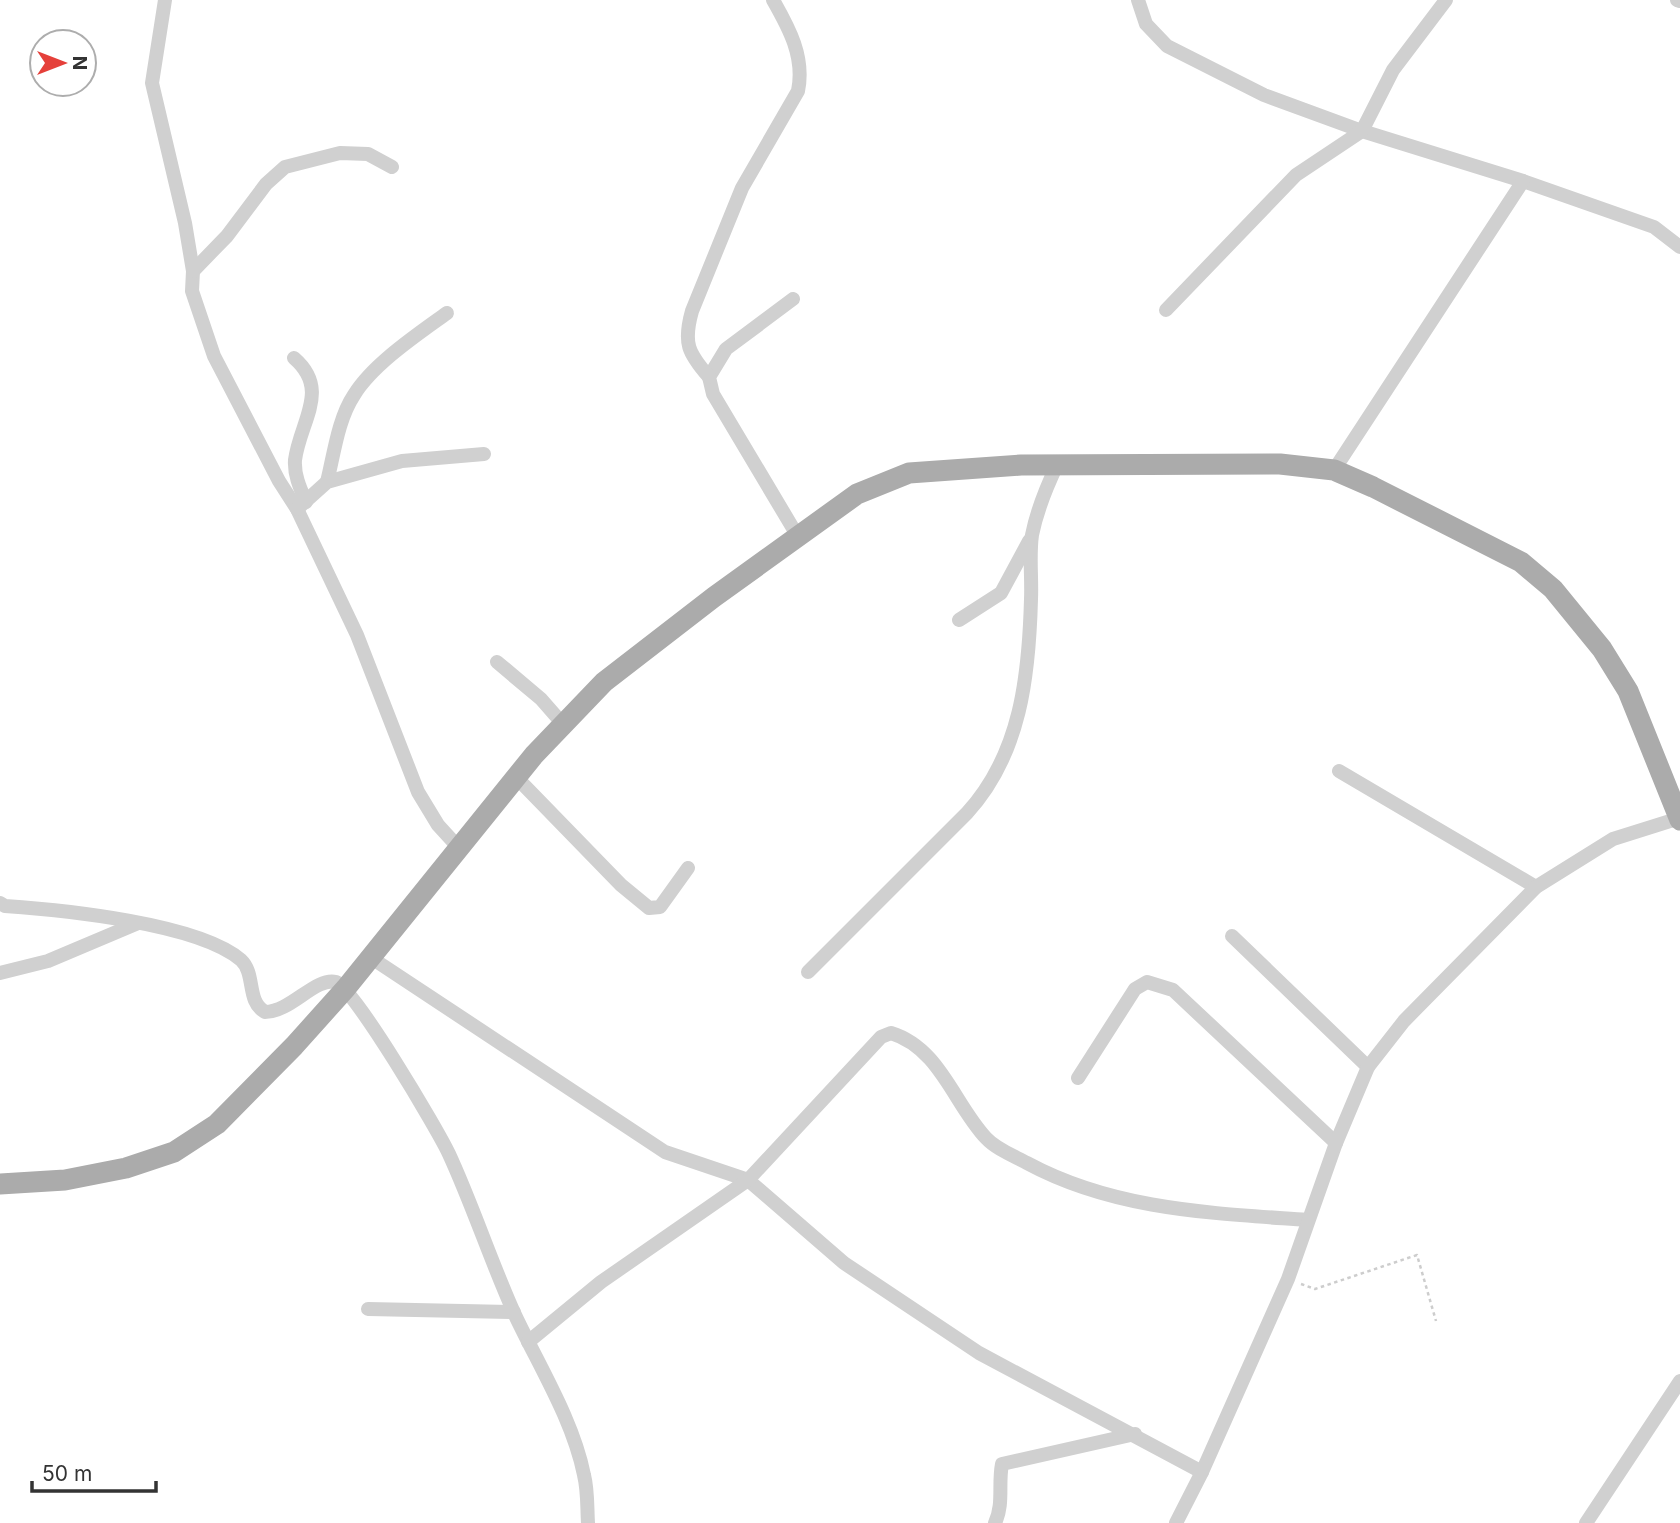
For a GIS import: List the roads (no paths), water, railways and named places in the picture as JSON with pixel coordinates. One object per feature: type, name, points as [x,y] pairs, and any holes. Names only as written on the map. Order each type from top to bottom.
[{"type":"main road","points":[[0,1184],[65,1180],[126,1168],[174,1152],[217,1124],[242,1101],[346,988],[516,777],[562,723],[604,682],[797,535],[856,494],[909,472],[966,467],[1057,465],[1280,464],[1334,470],[1521,562],[1553,589],[1595,638],[1628,691],[1680,819]]},
{"type":"street","points":[[165,0],[152,83],[186,223],[193,271],[192,290],[214,356],[279,481],[302,505]]},
{"type":"street","points":[[773,0],[790,31],[800,79],[798,91],[742,188],[686,332],[691,357],[709,377],[713,394],[797,535]]},
{"type":"street","points":[[1138,0],[1146,24],[1167,46],[1264,95],[1362,131],[1523,181],[1654,227],[1680,247]]},
{"type":"street","points":[[1166,310],[1296,175],[1362,131],[1393,71],[1446,0]]},
{"type":"street","points":[[193,271],[227,236],[266,184],[285,167],[340,153],[368,154],[392,167]]},
{"type":"street","points":[[1334,470],[1523,181]]},
{"type":"street","points":[[709,377],[726,349],[793,299]]},
{"type":"street","points":[[327,482],[344,415],[353,396],[377,369],[447,313]]},
{"type":"street","points":[[294,359],[306,369],[312,389],[295,460],[302,505],[357,635],[418,792],[438,825],[459,848]]},
{"type":"street","points":[[302,505],[327,482],[402,461],[484,454]]},
{"type":"street","points":[[808,972],[967,813],[986,792],[1000,766],[1017,721],[1027,683],[1032,537],[1038,508],[1057,465]]},
{"type":"street","points":[[959,620],[1001,593],[1032,537]]},
{"type":"street","points":[[497,662],[541,699],[562,723]]},
{"type":"street","points":[[1339,771],[1536,887]]},
{"type":"street","points":[[516,777],[621,885],[649,908],[660,907],[688,868]]},
{"type":"street","points":[[1176,1523],[1202,1472],[1288,1279],[1336,1143],[1368,1067],[1404,1021],[1536,887],[1613,839],[1680,819]]},
{"type":"street","points":[[0,903],[5,906],[103,915],[216,944],[242,961],[249,975],[255,1002],[265,1012],[275,1012],[287,1006],[320,984],[335,982],[346,988],[382,1038],[447,1151],[514,1312],[567,1427],[584,1475],[588,1523]]},
{"type":"street","points":[[0,973],[48,961],[138,923]]},
{"type":"street","points":[[1232,936],[1368,1067]]},
{"type":"street","points":[[370,957],[666,1152],[748,1181],[844,1263],[979,1353],[1202,1472]]},
{"type":"street","points":[[1078,1078],[1135,989],[1147,982],[1160,984],[1173,990],[1336,1143]]},
{"type":"street","points":[[528,1342],[601,1282],[748,1181],[881,1037],[891,1034],[932,1060],[987,1139],[1043,1172],[1093,1192],[1138,1204],[1202,1213],[1307,1220]]},
{"type":"street","points":[[368,1309],[514,1312]]},
{"type":"street","points":[[1586,1523],[1680,1381]]},
{"type":"street","points":[[995,1523],[1000,1508],[999,1478],[1002,1464],[1135,1434]]}]
